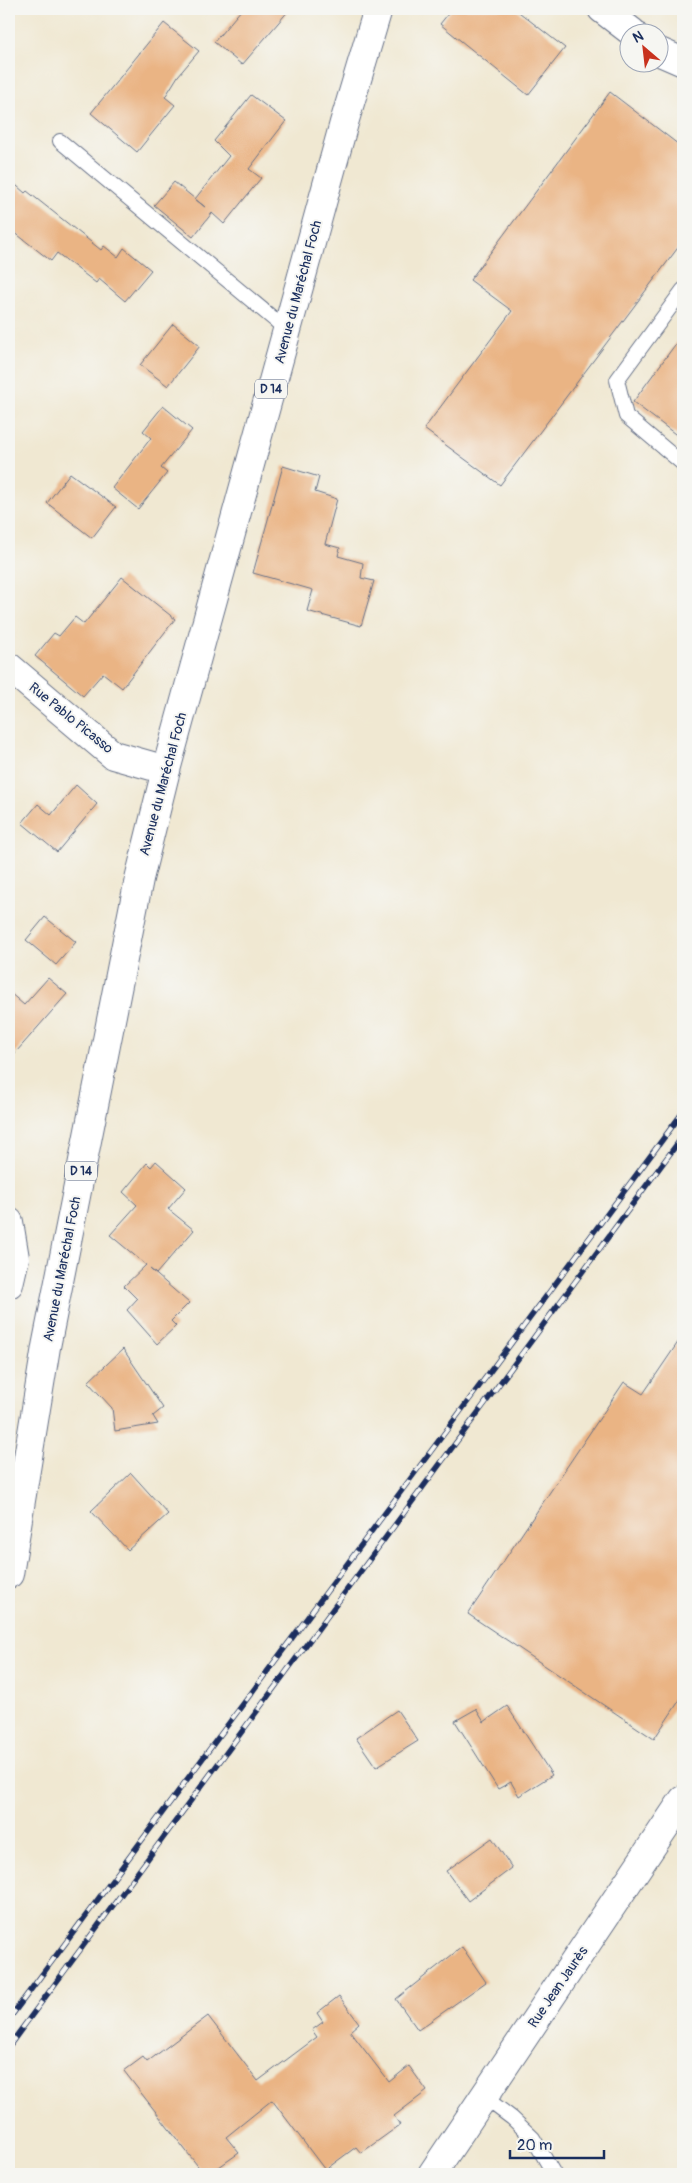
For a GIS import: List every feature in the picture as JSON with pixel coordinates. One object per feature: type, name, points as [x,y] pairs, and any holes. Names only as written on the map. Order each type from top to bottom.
[{"type":"main road","name":"Avenue du Maréchal Foch","points":[[9,1574],[46,1346],[139,879],[166,770],[344,123],[378,9]]},
{"type":"main road","points":[[602,9],[620,23]]},
{"type":"main road","points":[[670,56],[683,62]]},
{"type":"main road","name":"Rue Pablo Picasso","points":[[9,667],[113,755],[166,770]]},
{"type":"main road","points":[[9,1222],[15,1258],[9,1284]]},
{"type":"main road","name":"Rue Jean Jaurès","points":[[432,2174],[683,1800]]},
{"type":"lane","points":[[60,141],[287,330]]},
{"type":"lane","points":[[683,290],[617,380],[626,416],[683,464]]},
{"type":"lane","points":[[484,2097],[512,2118],[533,2138],[554,2174]]},
{"type":"building","points":[[242,9],[290,9],[242,65],[214,42]]},
{"type":"building","points":[[452,9],[515,9],[565,48],[528,95],[440,24]]},
{"type":"building","points":[[164,23],[199,51],[178,76],[165,97],[175,105],[137,152],[91,113]]},
{"type":"building","points":[[610,92],[683,148],[683,241],[500,485],[424,429],[512,311],[470,280]]},
{"type":"building","points":[[251,95],[286,121],[249,169],[261,178],[224,224],[212,213],[193,237],[154,205],[174,182],[195,199],[229,156],[214,141]]},
{"type":"building","points":[[9,179],[101,250],[104,246],[118,257],[124,248],[151,270],[125,301],[99,279],[96,283],[57,253],[51,261],[9,228]]},
{"type":"building","points":[[173,324],[200,346],[168,386],[140,365]]},
{"type":"building","points":[[683,334],[683,440],[633,402]]},
{"type":"building","points":[[163,406],[192,430],[161,468],[167,473],[138,509],[112,488],[151,438],[143,431]]},
{"type":"building","points":[[283,466],[319,477],[315,492],[337,499],[325,544],[340,548],[338,556],[363,563],[361,578],[374,581],[361,626],[307,611],[313,590],[253,573]]},
{"type":"building","points":[[70,473],[116,507],[92,538],[47,503]]},
{"type":"building","points":[[122,577],[175,619],[122,688],[103,673],[83,696],[35,656],[54,633],[59,636],[75,617],[84,624]]},
{"type":"building","points":[[76,785],[97,804],[57,852],[22,823],[38,804],[51,815]]},
{"type":"building","points":[[45,917],[76,942],[56,965],[26,940]]},
{"type":"building","points":[[48,978],[67,994],[9,1060],[9,992],[24,1005]]},
{"type":"building","points":[[156,1161],[186,1188],[168,1209],[194,1230],[156,1274],[150,1269],[189,1303],[171,1321],[176,1326],[157,1344],[127,1310],[137,1299],[124,1286],[146,1265],[110,1235],[137,1205],[123,1192],[147,1163],[151,1167]]},
{"type":"building","points":[[683,1335],[683,1695],[654,1739],[468,1614],[624,1382],[643,1394]]},
{"type":"building","points":[[123,1349],[163,1408],[153,1416],[158,1424],[115,1431],[112,1408],[88,1382]]},
{"type":"building","points":[[131,1473],[168,1514],[128,1550],[91,1511]]},
{"type":"building","points":[[507,1706],[552,1775],[519,1796],[511,1782],[498,1789],[455,1721],[476,1709],[484,1722]]},
{"type":"building","points":[[397,1710],[418,1741],[376,1767],[356,1738]]},
{"type":"building","points":[[492,1838],[512,1868],[468,1901],[446,1871]]},
{"type":"building","points":[[462,1947],[486,1982],[418,2030],[396,1999]]},
{"type":"building","points":[[339,1996],[359,2023],[350,2031],[389,2082],[409,2066],[427,2091],[394,2116],[400,2125],[361,2153],[356,2147],[325,2170],[272,2100],[226,2137],[239,2153],[209,2174],[204,2174],[124,2071],[143,2057],[147,2062],[208,2016],[258,2081],[317,2037],[312,2030],[323,2022],[317,2013]]},
{"type":"railway","points":[[9,2019],[683,1112]]},
{"type":"railway","points":[[9,2046],[683,1136]]}]
